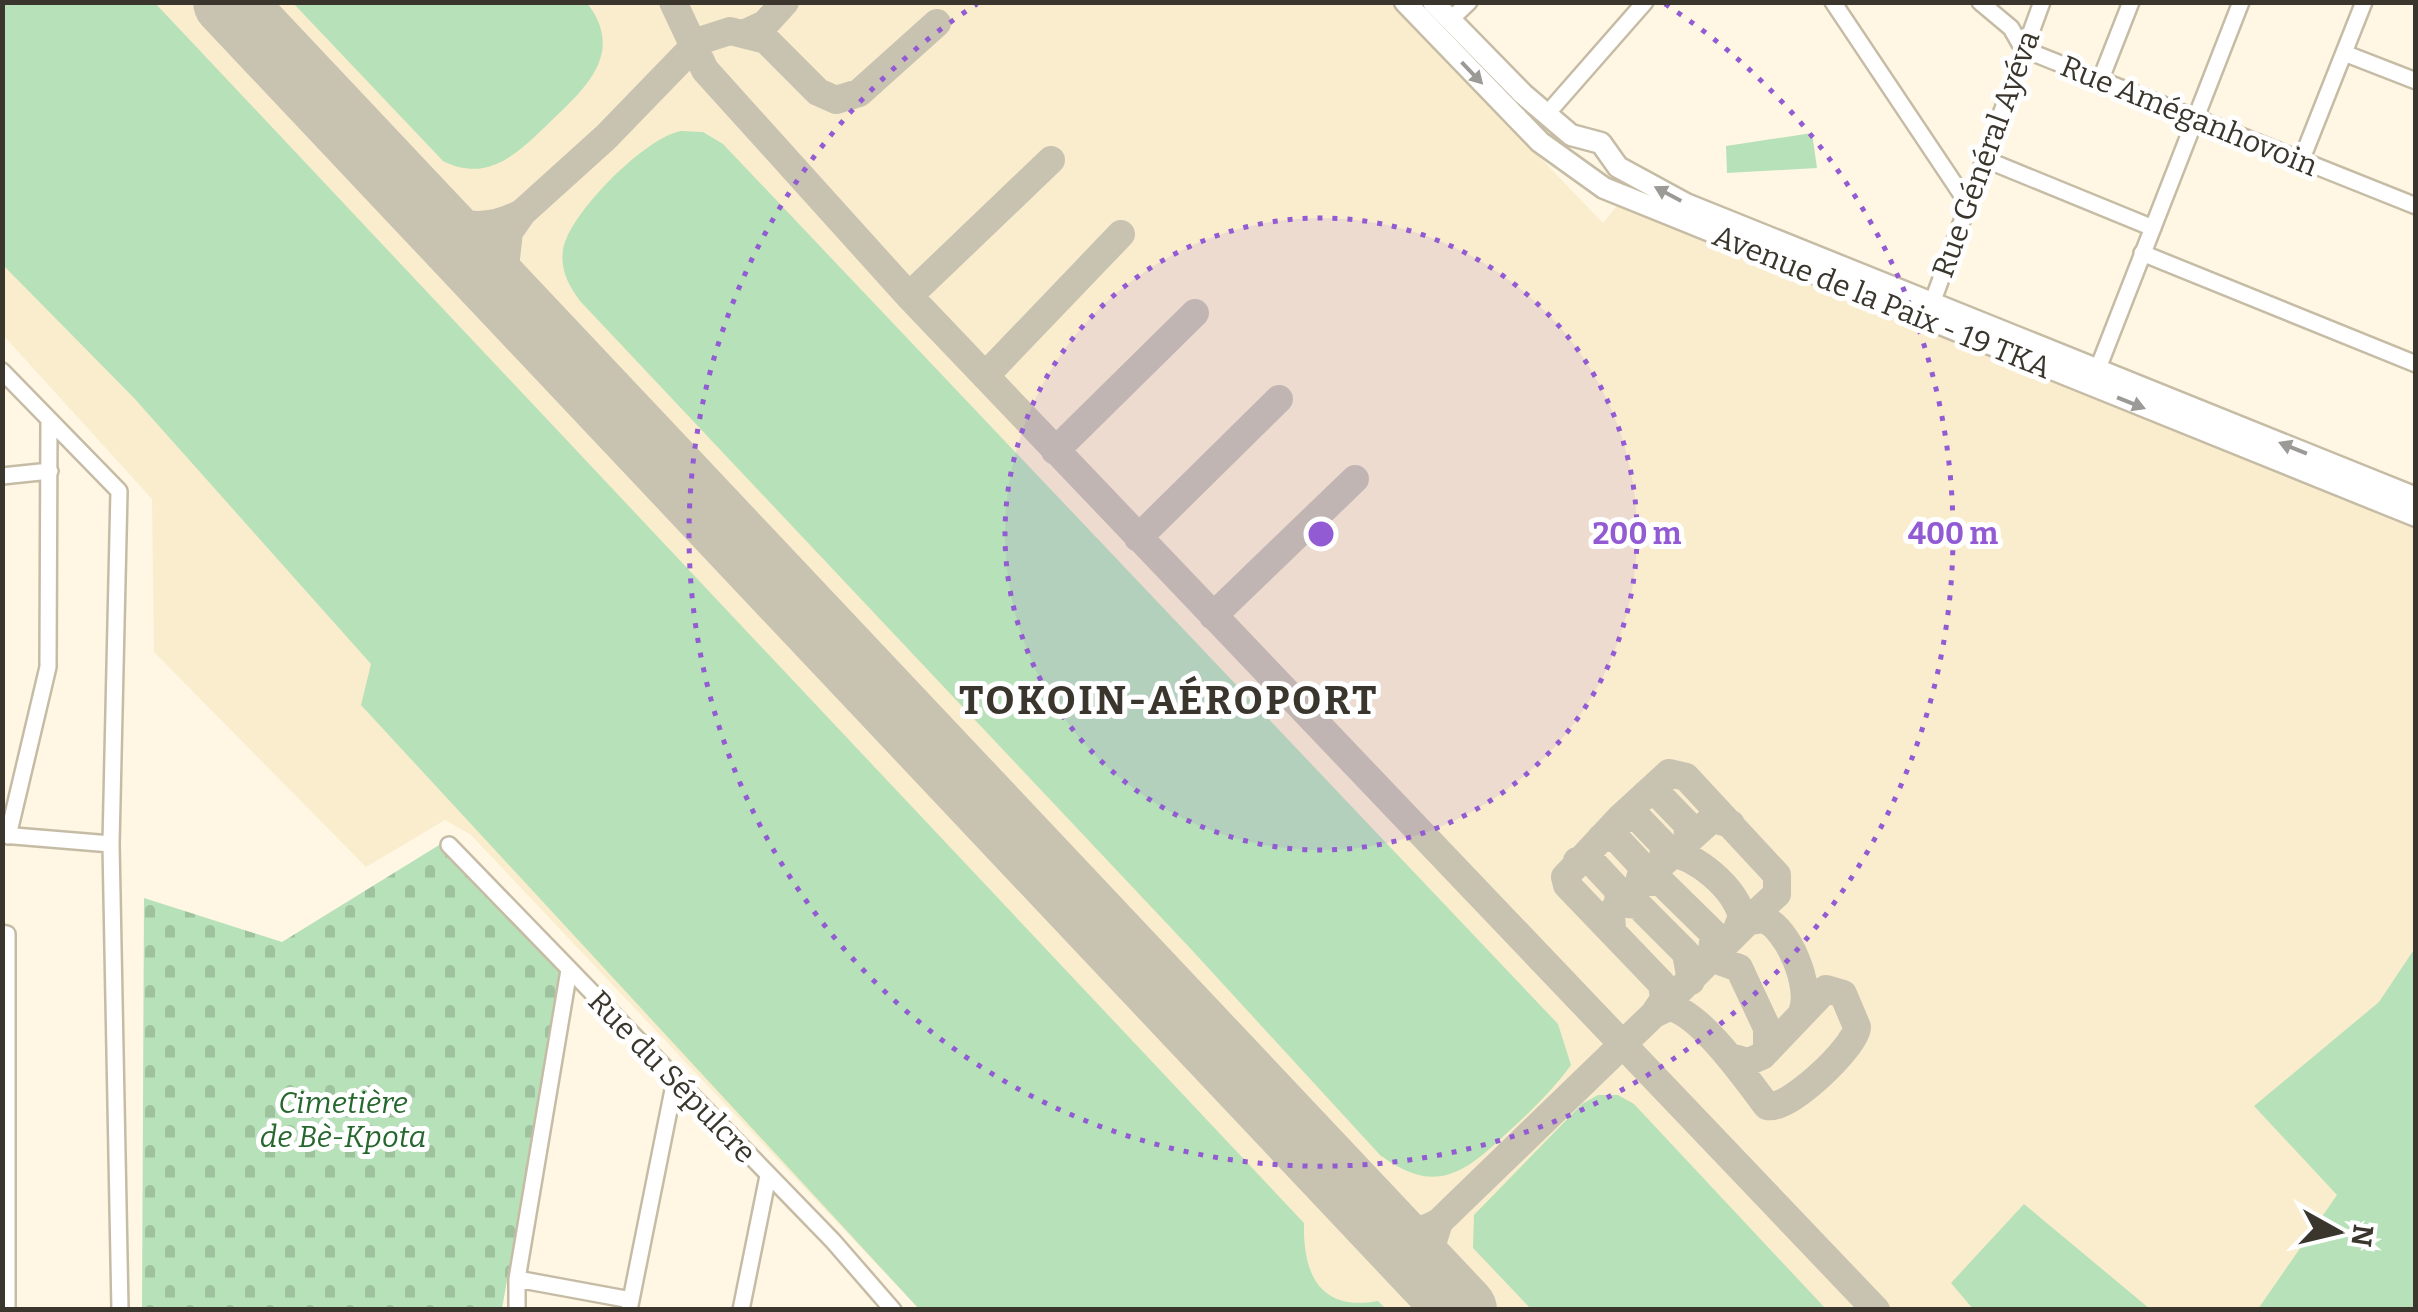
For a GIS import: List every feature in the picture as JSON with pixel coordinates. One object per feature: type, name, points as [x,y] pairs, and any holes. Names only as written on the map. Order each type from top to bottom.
[{"type":"main road","name":"Avenue de la Paix - 19 TKA","points":[[1405,2],[1540,142],[1604,188],[2341,478],[2414,498]]},
{"type":"main road","name":"Avenue de la Paix - 19 TKA","points":[[1432,2],[1546,115],[1571,134],[1602,143],[1618,167],[1686,204],[2094,378]]},
{"type":"street","points":[[1450,20],[1469,2]]},
{"type":"street","points":[[1546,115],[1645,2]]},
{"type":"street","points":[[1833,2],[1966,200]]},
{"type":"street","name":"Rue Améganhovoin","points":[[1980,2],[2011,28],[2023,49],[2416,206]]},
{"type":"street","name":"Rue Général Ayéva","points":[[1931,306],[1966,200],[2042,2]]},
{"type":"street","points":[[2100,82],[2131,2]]},
{"type":"street","points":[[2094,378],[2240,2]]},
{"type":"street","points":[[2300,161],[2364,2]]},
{"type":"street","points":[[2344,53],[2416,82]]},
{"type":"street","points":[[1982,158],[2152,228]]},
{"type":"street","points":[[2142,253],[2416,364]]},
{"type":"street","points":[[3,372],[119,491],[111,844],[120,1310]]},
{"type":"street","points":[[49,421],[48,667],[5,836],[111,844]]},
{"type":"street","points":[[2,476],[50,471]]},
{"type":"street","name":"Rue du Sépulcre","points":[[449,845],[891,1309]]},
{"type":"street","points":[[2,933],[8,934],[7,1310]]},
{"type":"street","points":[[517,1310],[517,1279],[569,970]]},
{"type":"street","points":[[517,1279],[630,1305],[675,1080]]},
{"type":"street","points":[[741,1310],[768,1176]]},
{"type":"shaded area","points":[[3,3],[1392,3],[1603,223],[1617,206],[2415,524],[2415,1309],[919,1309],[470,834],[445,820],[366,867],[154,652],[152,499],[3,335]]},
{"type":"green space","points":[[2,3],[155,3],[1304,1223],[1307,1257],[1318,1284],[1341,1300],[1378,1301],[1386,1309],[919,1309],[361,705],[371,664],[134,398],[3,265]]},
{"type":"green space","points":[[293,3],[587,3],[598,21],[602,53],[588,82],[527,144],[489,167],[460,167],[443,161]]},
{"type":"green space","points":[[681,131],[703,132],[723,144],[1558,1024],[1571,1065],[1532,1109],[1476,1160],[1447,1175],[1432,1177],[1399,1167],[1380,1155],[580,301],[564,271],[563,250],[568,235],[611,179],[649,147]]},
{"type":"green space","points":[[1812,133],[1817,168],[1727,173],[1726,146]]},
{"type":"green space","name":"Cimetière de Bè-Kpota","points":[[444,842],[561,969],[502,1309],[142,1310],[144,898],[282,942]]},
{"type":"green space","points":[[2415,948],[2415,1309],[2258,1309],[2337,1195],[2254,1106],[2379,1002]]},
{"type":"green space","points":[[1598,1095],[1618,1095],[1634,1104],[1826,1309],[1531,1309],[1473,1248],[1474,1215],[1582,1104]]},
{"type":"green space","points":[[2024,1204],[2150,1309],[1973,1309],[1951,1283]]},
{"type":"taxiway","points":[[673,2],[705,70],[909,296],[1876,1310]]},
{"type":"taxiway","points":[[748,32],[765,24],[785,2]]},
{"type":"taxiway","points":[[524,316],[504,276],[509,232],[523,212],[606,137],[699,41],[730,31],[766,40],[818,92],[836,100],[859,93],[937,23]]},
{"type":"taxiway","points":[[909,296],[1051,160]]},
{"type":"taxiway","points":[[417,203],[443,217],[469,224],[495,223],[523,212]]},
{"type":"taxiway","points":[[985,376],[1121,234]]},
{"type":"taxiway","points":[[1055,451],[1195,313]]},
{"type":"taxiway","points":[[1138,538],[1279,399]]},
{"type":"taxiway","points":[[1213,616],[1355,479]]},
{"type":"taxiway","points":[[1439,1222],[1654,1014],[1685,985],[1777,894],[1777,875],[1686,777],[1669,773],[1565,877],[1567,885],[1662,984],[1664,999],[1654,1014],[1669,1007],[1695,1021],[1767,1106],[1789,1099],[1819,1076],[1845,1049],[1857,1027],[1843,994],[1826,989],[1762,1056],[1748,1062],[1730,1057]]},
{"type":"taxiway","points":[[1646,794],[1659,795],[1687,824],[1688,836]]},
{"type":"taxiway","points":[[1620,818],[1638,818],[1663,844],[1664,858]]},
{"type":"taxiway","points":[[1612,928],[1611,915],[1618,903],[1712,819],[1731,824]]},
{"type":"taxiway","points":[[1601,838],[1616,838],[1643,867],[1639,882]]},
{"type":"taxiway","points":[[1669,853],[1702,866],[1723,885],[1742,917],[1737,929]]},
{"type":"taxiway","points":[[1577,861],[1591,861],[1619,891],[1628,893]]},
{"type":"taxiway","points":[[1639,882],[1661,882],[1714,934],[1711,958],[1739,968],[1767,1028],[1767,1051]]},
{"type":"taxiway","points":[[1619,891],[1618,903],[1638,905],[1686,953],[1691,981]]},
{"type":"taxiway","points":[[1745,922],[1763,919],[1772,924],[1789,946],[1804,988],[1802,1012]]},
{"type":"taxiway","points":[[1375,1219],[1406,1231],[1422,1230],[1439,1222],[1427,1260],[1433,1279]]},
{"type":"runway","points":[[228,2],[1462,1310]]},
{"type":"district","name":"TOKOIN-AÉROPORT","points":[[1169,701]]}]
